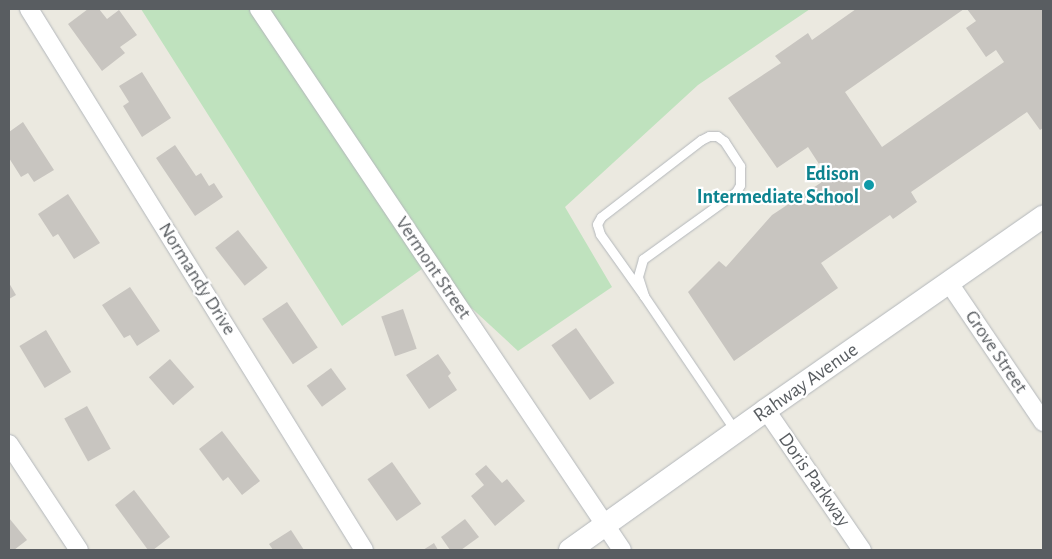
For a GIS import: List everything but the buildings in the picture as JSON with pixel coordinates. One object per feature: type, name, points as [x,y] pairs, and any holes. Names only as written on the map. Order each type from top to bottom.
[{"type":"street","name":"Normandy Drive","points":[[30,9],[364,550]]},
{"type":"street","name":"Vermont Street","points":[[259,9],[607,526]]},
{"type":"street","name":"Rahway Avenue","points":[[570,550],[607,526],[766,410],[1043,217]]},
{"type":"street","name":"Grove Street","points":[[949,283],[1043,422]]},
{"type":"street","name":"Doris Parkway","points":[[766,410],[862,550]]},
{"type":"street","points":[[9,444],[79,550]]},
{"type":"street","points":[[607,526],[622,550]]},
{"type":"lane","points":[[644,296],[638,277],[644,259],[730,198],[740,185],[740,166],[724,141],[717,136],[709,136],[701,140],[601,217],[597,224],[600,234],[736,432]]},
{"type":"green space","points":[[141,9],[268,9],[270,11],[276,9],[810,9],[698,85],[565,207],[612,287],[518,351],[426,266],[342,326]]},
{"type":"place","name":"Edison Intermediate School","points":[[869,185]]}]
